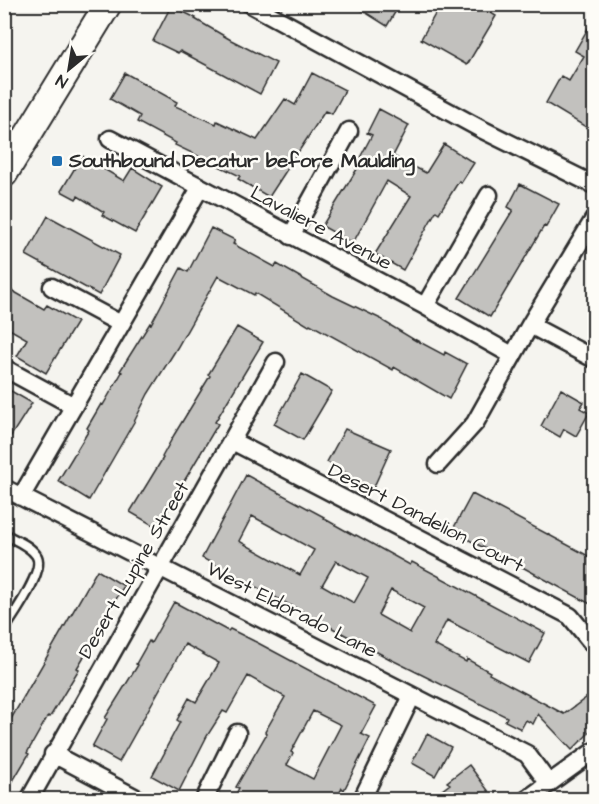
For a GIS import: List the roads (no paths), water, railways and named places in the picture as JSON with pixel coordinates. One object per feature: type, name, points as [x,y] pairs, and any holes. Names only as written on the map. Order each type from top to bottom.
[{"type":"main road","points":[[4,174],[108,4]]},
{"type":"street","points":[[259,7],[481,129],[594,185]]},
{"type":"street","points":[[291,236],[349,131]]},
{"type":"street","name":"Lavaliere Avenue","points":[[110,139],[425,306],[512,355]]},
{"type":"street","points":[[21,497],[200,188]]},
{"type":"street","points":[[425,306],[489,195]]},
{"type":"street","points":[[438,464],[475,423],[512,355],[594,219]]},
{"type":"street","points":[[52,286],[121,324]]},
{"type":"street","points":[[530,325],[594,359]]},
{"type":"street","name":"Desert Lupine Street","points":[[28,800],[276,362]]},
{"type":"street","points":[[4,368],[74,406]]},
{"type":"street","name":"Desert Dandelion Court","points":[[232,441],[570,616],[592,643]]},
{"type":"street","name":"West Eldorado Lane","points":[[4,488],[527,754],[549,784]]},
{"type":"street","points":[[364,795],[412,696]]},
{"type":"street","points":[[204,800],[237,733]]},
{"type":"street","points":[[526,800],[594,752]]},
{"type":"street","points":[[53,753],[140,800]]},
{"type":"lane","points":[[4,534],[30,549],[39,561],[37,573],[4,630]]},
{"type":"place","name":"Southbound Decatur before Maulding","points":[[57,161]]}]
